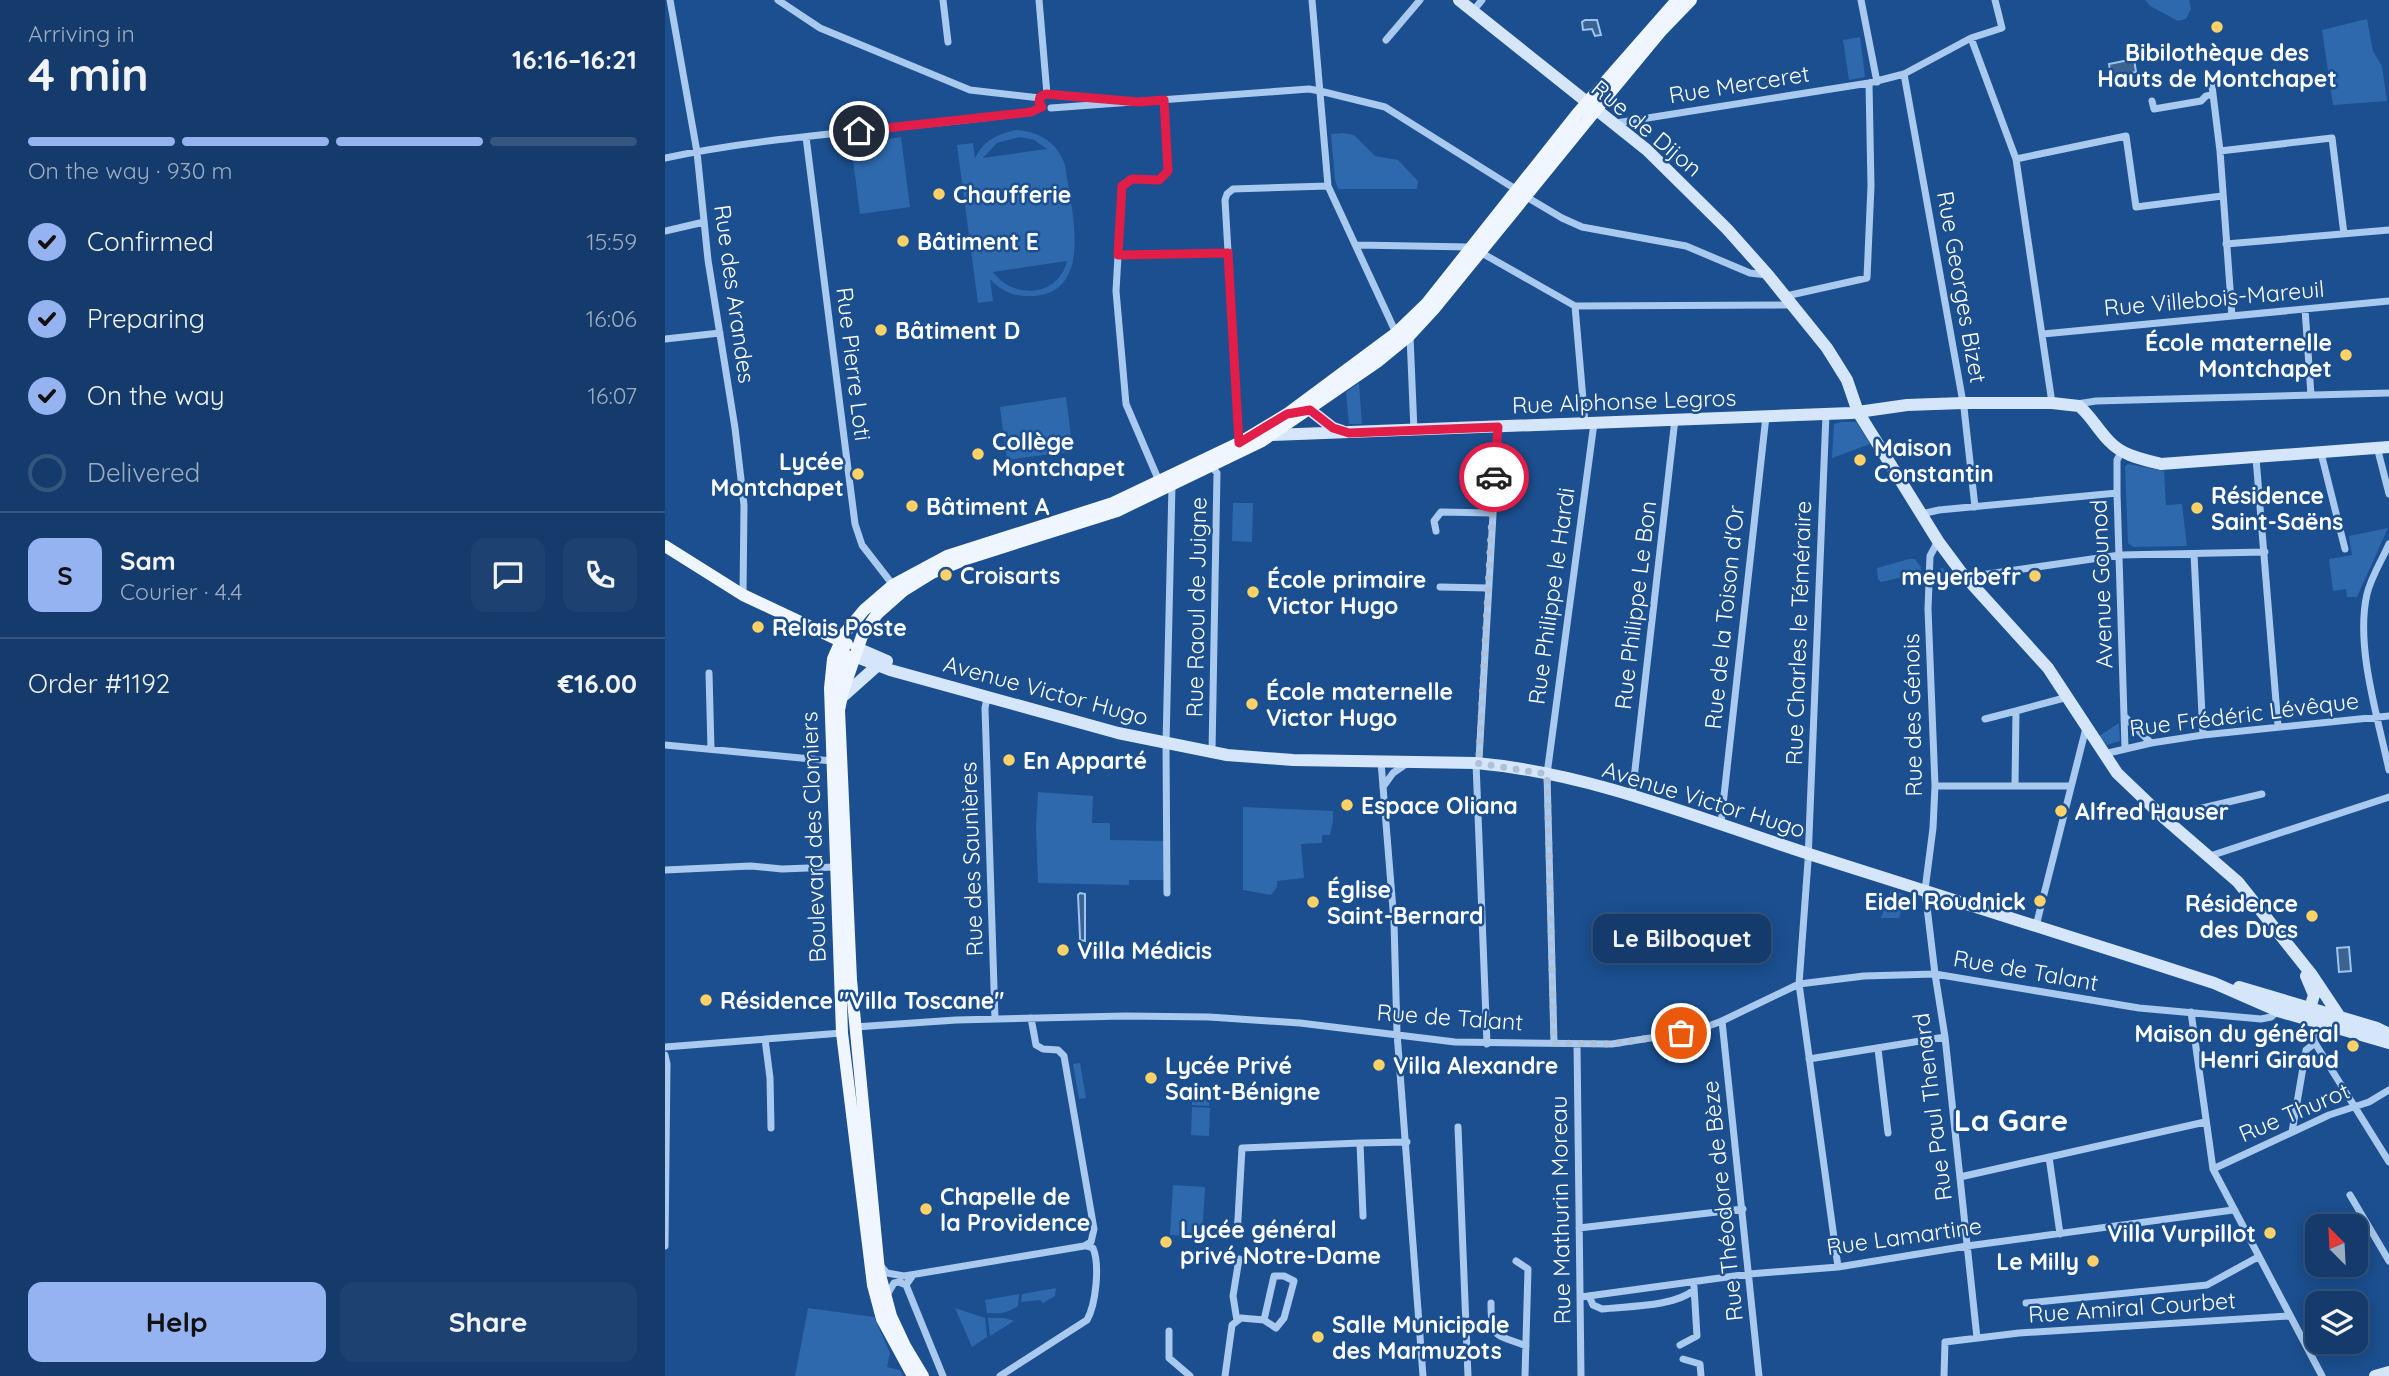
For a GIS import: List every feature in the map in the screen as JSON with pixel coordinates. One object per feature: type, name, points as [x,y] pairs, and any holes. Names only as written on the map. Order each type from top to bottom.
[{"type":"main road","points":[[847,648],[886,605],[932,573],[969,558],[1092,521],[1211,466],[1272,435],[1310,410],[1410,335],[1434,309],[1476,250],[1677,0]]},
{"type":"main road","points":[[1591,105],[1691,0]]},
{"type":"main road","points":[[847,648],[855,630],[882,594],[893,585],[947,556],[1087,512],[1239,443],[1287,414],[1396,333],[1476,250]]},
{"type":"main road","points":[[1287,414],[1310,410],[1319,396],[1349,375],[1369,354]]},
{"type":"main road","name":"Avenue Victor Hugo","points":[[665,546],[743,595],[847,648]]},
{"type":"main road","name":"Boulevard des Clomiers","points":[[847,648],[840,704],[851,981],[879,1262],[886,1299],[897,1331],[923,1376]]},
{"type":"main road","name":"Boulevard des Clomiers","points":[[847,648],[830,675],[842,1033],[873,1285],[882,1319],[913,1376]]},
{"type":"main road","points":[[842,1033],[855,1027]]},
{"type":"street","name":"Rue des Arandes","points":[[670,0],[669,11],[697,152],[704,222],[735,428],[744,505],[743,595]]},
{"type":"street","points":[[778,0],[820,28],[970,90],[1139,102]]},
{"type":"street","points":[[1038,0],[1046,95],[1054,102],[1051,108]]},
{"type":"street","points":[[1312,0],[1328,186],[1396,333]]},
{"type":"street","points":[[1386,40],[1420,0]]},
{"type":"street","name":"Rue de Dijon","points":[[1459,0],[1616,123],[1672,174],[1768,275],[1827,348],[1847,380],[1858,412],[1938,541],[1966,578],[2048,668],[2117,773],[2238,882],[2296,958]]},
{"type":"street","points":[[1473,11],[1482,0]]},
{"type":"street","points":[[1356,245],[1476,250],[1575,306],[1788,300],[1867,278],[1871,186],[1868,127],[1873,83],[1861,0]]},
{"type":"street","name":"Rue Merceret","points":[[1616,123],[1873,83],[1904,74],[1971,38],[2002,28],[1995,0]]},
{"type":"street","points":[[942,1],[948,42]]},
{"type":"street","points":[[1971,38],[2016,159],[2052,403]]},
{"type":"street","name":"Rue Georges Bizet","points":[[1904,74],[1963,403],[1975,507]]},
{"type":"street","points":[[665,158],[806,136],[1031,112],[1042,107],[1309,89],[1385,107],[1562,218],[1582,227],[1686,246],[1750,273],[1768,275]]},
{"type":"street","points":[[2152,101],[2154,109],[2201,101],[2212,90],[2220,151],[2232,316]]},
{"type":"street","points":[[1042,107],[1039,102],[1046,95]]},
{"type":"street","points":[[1159,481],[1126,404],[1116,291],[1122,186],[1132,179],[1159,180],[1168,171],[1164,100]]},
{"type":"street","points":[[2201,101],[2207,109],[2215,112]]},
{"type":"street","name":"Rue Pierre Loti","points":[[806,136],[855,524],[862,545],[893,585]]},
{"type":"street","points":[[2016,159],[2126,136],[2136,207],[2222,195]]},
{"type":"street","points":[[2220,151],[2332,138],[2344,234]]},
{"type":"street","points":[[1239,443],[1225,200],[1227,194],[1233,189],[1328,186]]},
{"type":"street","points":[[665,231],[704,222]]},
{"type":"street","points":[[2226,244],[2389,230]]},
{"type":"street","points":[[1118,255],[1228,253]]},
{"type":"street","name":"Rue Villebois-Mareuil","points":[[2043,334],[2389,301]]},
{"type":"street","name":"Rue Philippe le Hardi","points":[[1554,1043],[1547,774],[1590,423],[1575,306]]},
{"type":"street","points":[[2305,309],[2311,396]]},
{"type":"street","points":[[665,339],[720,333]]},
{"type":"street","points":[[1410,335],[1414,430]]},
{"type":"street","points":[[2073,404],[2096,401],[2389,393]]},
{"type":"street","points":[[1327,429],[1326,410],[1332,394]]},
{"type":"street","points":[[2073,404],[2083,410],[2109,442],[2129,456],[2161,464],[2383,447],[2389,494]]},
{"type":"street","name":"Rue Alphonse Legros","points":[[1272,435],[1327,429],[1349,433],[1826,414],[1907,405],[2073,404]]},
{"type":"street","name":"Rue Alphonse Legros","points":[[1310,410],[1327,429]]},
{"type":"street","name":"Rue Charles le Téméraire","points":[[1826,414],[1808,853],[1799,984],[1838,1267]]},
{"type":"street","name":"Rue de la Toison d'Or","points":[[1721,823],[1766,416]]},
{"type":"street","name":"Rue Philippe Le Bon","points":[[1632,797],[1676,418]]},
{"type":"street","points":[[1487,1044],[1476,763],[1479,757],[1498,427]]},
{"type":"street","name":"Avenue Gounod","points":[[2122,451],[2117,460],[2117,493],[2125,748]]},
{"type":"street","points":[[2321,453],[2345,549]]},
{"type":"street","points":[[2256,458],[2278,726]]},
{"type":"street","name":"Rue Raoul de Juigne","points":[[1211,466],[1217,473],[1212,752]]},
{"type":"street","points":[[1166,744],[1172,485]]},
{"type":"street","points":[[1921,514],[2117,493]]},
{"type":"street","points":[[1436,531],[1434,521],[1441,512],[1492,513]]},
{"type":"street","name":"Rue des Génois","points":[[1925,890],[1935,786],[1929,609],[1930,556],[1938,541]]},
{"type":"street","points":[[2389,544],[2368,590],[2364,634],[2389,770]]},
{"type":"street","points":[[1966,578],[2120,555],[2265,552]]},
{"type":"street","points":[[2194,554],[2203,735]]},
{"type":"street","points":[[1440,587],[1488,588]]},
{"type":"street","name":"Avenue Victor Hugo","points":[[847,648],[878,665],[987,698],[1166,744],[1227,755],[1293,760],[1476,763],[1547,774],[1721,823],[2214,983],[2283,1009],[2340,1017],[2389,1034]]},
{"type":"street","name":"Avenue Victor Hugo","points":[[847,648],[915,676]]},
{"type":"street","points":[[840,704],[878,665]]},
{"type":"street","points":[[709,673],[711,749]]},
{"type":"street","name":"Rue des Saunières","points":[[987,698],[985,722],[995,1019]]},
{"type":"street","points":[[1985,719],[2068,698]]},
{"type":"street","points":[[2015,785],[2016,711]]},
{"type":"street","name":"Rue Frédéric Lévêque","points":[[2104,754],[2203,735],[2389,716]]},
{"type":"street","points":[[2125,717],[2151,743]]},
{"type":"street","points":[[2036,926],[2086,728]]},
{"type":"street","points":[[665,744],[832,761]]},
{"type":"street","name":"Avenue Victor Hugo","points":[[1166,744],[1167,893]]},
{"type":"street","points":[[1381,762],[1394,922],[1397,1033],[1423,1376]]},
{"type":"street","points":[[1383,788],[1393,773],[1408,763]]},
{"type":"street","points":[[1935,786],[2071,786]]},
{"type":"street","points":[[2163,817],[2262,794]]},
{"type":"street","points":[[2210,856],[2389,797]]},
{"type":"street","points":[[665,870],[751,866],[782,869],[835,867]]},
{"type":"street","name":"Rue Paul Thenard","points":[[1925,890],[1945,1037],[1977,1338]]},
{"type":"street","points":[[2296,958],[2321,988],[2340,1017]]},
{"type":"street","points":[[2296,958],[2312,987],[2316,1015],[2313,1037],[2315,1043],[2389,1162]]},
{"type":"street","name":"Rue de Talant","points":[[855,1027],[1031,1018],[1227,1018],[1397,1033],[1441,1041],[1487,1044],[1612,1044],[1695,1031],[1799,984],[1864,976],[1935,974],[2139,1008],[2261,1019],[2271,1017],[2283,1009]]},
{"type":"street","name":"Avenue Victor Hugo","points":[[2214,983],[2229,984],[2389,1043]]},
{"type":"street","points":[[2316,1015],[2325,1001],[2321,988]]},
{"type":"street","points":[[2191,1012],[2213,1169],[2322,1376]]},
{"type":"street","points":[[2316,1015],[2389,1034]]},
{"type":"street","points":[[1031,1018],[1033,1038],[1038,1047],[1058,1049],[1064,1054],[1094,1229],[1091,1242],[1085,1246]]},
{"type":"street","name":"Rue Théodore de Bèze","points":[[1722,1021],[1759,1376]]},
{"type":"street","points":[[665,1047],[842,1033]]},
{"type":"street","points":[[1809,1059],[1945,1037]]},
{"type":"street","points":[[765,1039],[770,1078],[771,1128]]},
{"type":"street","points":[[2292,1132],[2306,1050],[2315,1043]]},
{"type":"street","name":"Rue Mathurin Moreau","points":[[1577,1044],[1579,1228],[1585,1297],[1581,1376]]},
{"type":"street","points":[[1878,1049],[1888,1132]]},
{"type":"street","points":[[665,1055],[665,1246]]},
{"type":"street","name":"Rue Thurot","points":[[2213,1169],[2292,1132],[2369,1102],[2389,1090]]},
{"type":"street","points":[[1960,1177],[2205,1122]]},
{"type":"street","points":[[1458,1127],[1468,1376]]},
{"type":"street","points":[[1237,1236],[1242,1148],[1406,1142]]},
{"type":"street","points":[[1360,1143],[1363,1216]]},
{"type":"street","points":[[2049,1157],[2060,1234]]},
{"type":"street","points":[[2350,1195],[2389,1261]]},
{"type":"street","points":[[1579,1228],[1743,1209]]},
{"type":"street","name":"Rue Lamartine","points":[[1585,1297],[1694,1287],[1749,1274],[1838,1267],[1967,1246],[2233,1210]]},
{"type":"street","points":[[879,1262],[884,1271],[899,1276],[1085,1246],[1093,1248],[1097,1262],[1093,1306],[1087,1320],[1000,1376]]},
{"type":"street","points":[[2026,1303],[2207,1285],[2258,1257]]},
{"type":"street","points":[[1237,1321],[1233,1296],[1239,1259]]},
{"type":"street","points":[[1515,1261],[1528,1269],[1525,1376]]},
{"type":"street","points":[[906,1285],[910,1277],[917,1274]]},
{"type":"street","points":[[1225,1376],[1232,1325],[1241,1318],[1264,1320],[1276,1328],[1284,1318],[1294,1281],[1289,1277],[1274,1276],[1264,1320]]},
{"type":"street","points":[[886,1299],[888,1289],[893,1283],[906,1285],[943,1376]]},
{"type":"street","points":[[1585,1297],[1602,1309],[1670,1301],[1688,1295],[1694,1287]]},
{"type":"street","points":[[1680,1345],[1697,1336],[1694,1287]]},
{"type":"street","points":[[1491,1303],[1491,1326],[1495,1334],[1504,1340],[1526,1346]]},
{"type":"street","name":"Rue Amiral Courbet","points":[[1977,1338],[2289,1316]]},
{"type":"street","points":[[1169,1331],[1169,1358],[1190,1376]]},
{"type":"street","points":[[1944,1376],[1945,1342],[1977,1338]]},
{"type":"street","points":[[1683,1359],[1700,1364],[1701,1376]]},
{"type":"street","points":[[2375,1376],[2389,1374]]},
{"type":"shaded area","points":[[2145,0],[2189,0],[2191,9],[2186,19],[2178,21],[2150,6]]},
{"type":"shaded area","points":[[2367,19],[2373,51],[2382,66],[2387,101],[2333,105],[2322,30]]},
{"type":"shaded area","points":[[1597,20],[1601,35],[1595,36],[1592,29],[1583,30],[1582,22]]},
{"type":"shaded area","points":[[1860,37],[1865,77],[1849,80],[1843,40]]},
{"type":"shaded area","points":[[2134,59],[2136,72],[2111,77],[2109,64]]},
{"type":"shaded area","points":[[1010,131],[1026,131],[1041,136],[1053,145],[1062,157],[1074,223],[1072,263],[1066,279],[1053,291],[1021,296],[1005,291],[990,279],[993,301],[978,303],[957,145],[973,143],[975,159],[987,143]],"holes":[[[1020,137],[1034,140],[1047,149],[983,158],[997,143]],[[1067,261],[1055,282],[1035,290],[1012,287],[993,272]]]},
{"type":"shaded area","points":[[1331,134],[1354,135],[1375,156],[1398,160],[1418,181],[1417,189],[1338,189]]},
{"type":"shaded area","points":[[901,137],[910,207],[860,214],[851,144]]},
{"type":"shaded area","points":[[1359,383],[1362,424],[1349,424],[1346,392]]},
{"type":"shaded area","points":[[1066,397],[1073,451],[1007,460],[1000,407]]},
{"type":"shaded area","points":[[1856,422],[1870,444],[1832,458],[1834,424]]},
{"type":"shaded area","points":[[2128,464],[2164,471],[2166,505],[2182,504],[2187,546],[2133,547],[2128,543],[2125,466]]},
{"type":"shaded area","points":[[1233,503],[1253,503],[1252,542],[1232,541]]},
{"type":"shaded area","points":[[2388,528],[2357,597],[2347,597],[2346,589],[2333,591],[2329,559],[2352,555],[2349,536]]},
{"type":"shaded area","points":[[1915,559],[1921,567],[1921,573],[1881,582],[1878,579],[1877,568]]},
{"type":"shaded area","points":[[1941,567],[1957,579],[1942,588],[1936,588]]},
{"type":"shaded area","points":[[2119,723],[2120,741],[2107,745],[2099,736]]},
{"type":"shaded area","points":[[1038,792],[1093,796],[1092,823],[1110,823],[1110,840],[1165,841],[1165,880],[1129,880],[1129,885],[1038,883]]},
{"type":"shaded area","points":[[1243,807],[1333,811],[1330,835],[1322,835],[1322,843],[1301,844],[1304,878],[1277,881],[1277,887],[1271,895],[1243,890]]},
{"type":"shaded area","points":[[1891,890],[1906,895],[1899,918],[1881,918]]},
{"type":"shaded area","points":[[1080,893],[1085,894],[1085,941],[1080,940]]},
{"type":"shaded area","points":[[2349,947],[2351,971],[2339,972],[2337,948]]},
{"type":"shaded area","points":[[1080,1063],[1086,1098],[1079,1099],[1073,1064]]},
{"type":"shaded area","points":[[1192,1092],[1209,1093],[1209,1106],[1192,1105]]},
{"type":"shaded area","points":[[1192,1107],[1210,1108],[1209,1136],[1191,1135]]},
{"type":"shaded area","points":[[1173,1185],[1205,1187],[1202,1237],[1170,1235]]},
{"type":"shaded area","points":[[1056,1288],[1055,1296],[1043,1303],[1040,1300],[1021,1302],[1022,1294]]},
{"type":"shaded area","points":[[1019,1294],[1018,1306],[1003,1313],[987,1313],[985,1300]]},
{"type":"shaded area","points":[[808,1308],[874,1317],[890,1353],[887,1367],[900,1370],[903,1376],[795,1376]]},
{"type":"shaded area","points":[[955,1308],[985,1318],[987,1337],[972,1347]]},
{"type":"shaded area","points":[[988,1318],[1005,1318],[1014,1321],[990,1336]]},
{"type":"way so far","points":[[1494,477],[1479,759],[1476,763],[1547,774],[1554,1043],[1612,1044],[1681,1033]]},
{"type":"place","name":"Bibilothèque des Hauts de Montchapet","points":[[2217,27]]},
{"type":"place","name":"Chaufferie","points":[[939,194]]},
{"type":"place","name":"Bâtiment E","points":[[903,241]]},
{"type":"place","name":"Bâtiment D","points":[[881,330]]},
{"type":"place","name":"École maternelle Montchapet","points":[[2346,355]]},
{"type":"place","name":"Collège Montchapet","points":[[978,454]]},
{"type":"place","name":"Maison Constantin","points":[[1860,460]]},
{"type":"place","name":"Lycée Montchapet","points":[[858,474]]},
{"type":"place","name":"Bâtiment A","points":[[912,506]]},
{"type":"place","name":"Résidence Saint-Saëns","points":[[2197,508]]},
{"type":"place","name":"Croisarts","points":[[946,575]]},
{"type":"place","name":"meyerbefr","points":[[2035,576]]},
{"type":"place","name":"École primaire Victor Hugo","points":[[1253,592]]},
{"type":"place","name":"Relais Poste","points":[[758,627]]},
{"type":"place","name":"École maternelle Victor Hugo","points":[[1252,704]]},
{"type":"place","name":"En Apparté","points":[[1009,760]]},
{"type":"place","name":"Espace Oliana","points":[[1347,805]]},
{"type":"place","name":"Alfred Hauser","points":[[2061,811]]},
{"type":"place","name":"Eidel Roudnick","points":[[2040,901]]},
{"type":"place","name":"Église Saint-Bernard","points":[[1313,902]]},
{"type":"place","name":"Résidence des Ducs","points":[[2312,916]]},
{"type":"place","name":"Villa Médicis","points":[[1063,950]]},
{"type":"place","name":"Résidence \"Villa Toscane\"","points":[[706,1000]]},
{"type":"place","name":"Le Bilboquet","points":[[1681,1033]]},
{"type":"place","name":"Maison du général Henri Giraud","points":[[2353,1046]]},
{"type":"place","name":"Villa Alexandre","points":[[1379,1065]]},
{"type":"place","name":"Lycée Privé Saint-Bénigne","points":[[1151,1078]]},
{"type":"place","name":"Chapelle de la Providence","points":[[926,1209]]},
{"type":"place","name":"Villa Vurpillot","points":[[2270,1233]]},
{"type":"place","name":"Lycée général privé Notre-Dame","points":[[1166,1242]]},
{"type":"place","name":"Le Milly","points":[[2093,1261]]},
{"type":"place","name":"Salle Municipale des Marmuzots","points":[[1318,1337]]},
{"type":"district","name":"La Gare","points":[[2011,1120]]},
{"type":"route","points":[[859,131],[1031,112],[1042,107],[1040,97],[1046,94],[1139,102],[1164,100],[1168,171],[1159,180],[1132,179],[1122,186],[1118,255],[1228,253],[1239,443],[1287,414],[1310,410],[1333,428],[1349,433],[1498,427],[1494,477]]}]
